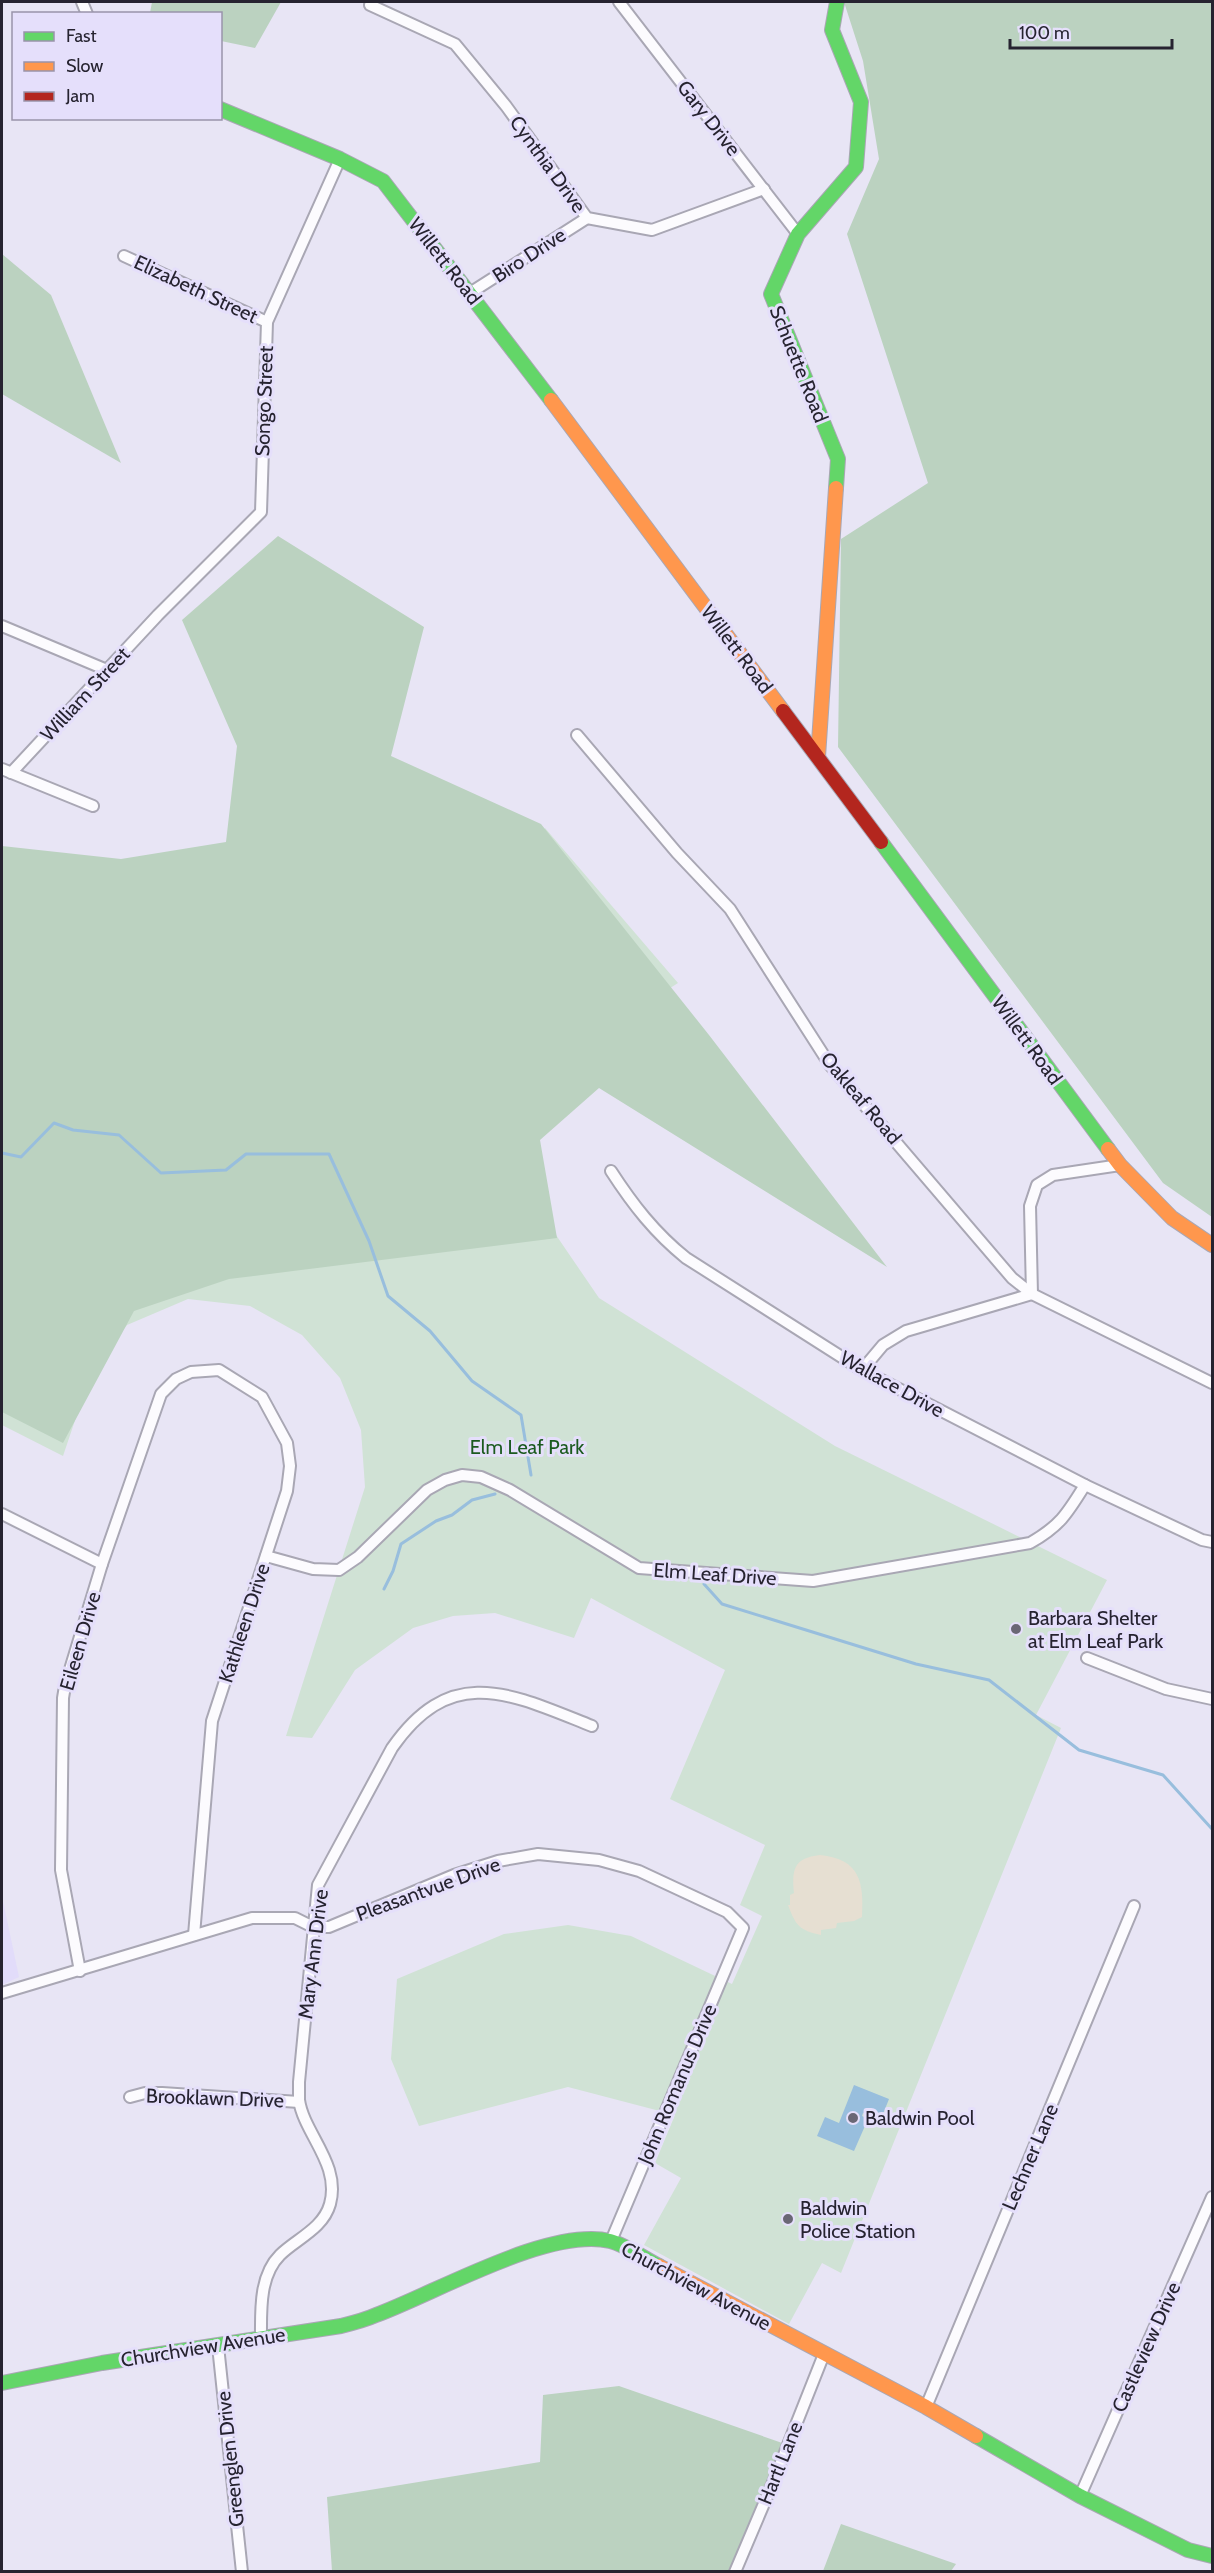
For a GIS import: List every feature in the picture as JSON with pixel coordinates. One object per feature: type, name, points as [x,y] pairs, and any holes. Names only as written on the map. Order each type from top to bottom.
[{"type":"street","name":"Gary Drive","points":[[619,2],[798,234]]},
{"type":"street","name":"Schuette Road","points":[[818,757],[838,459],[771,294],[798,234],[856,167],[861,102],[832,30],[837,2]]},
{"type":"street","name":"Cynthia Drive","points":[[370,5],[454,44],[506,106],[587,218],[652,230],[764,189]]},
{"type":"street","name":"Willett Road","points":[[222,110],[340,159],[383,181],[470,292],[818,757],[1120,1166],[1172,1218],[1212,1245]]},
{"type":"street","name":"Songo Street","points":[[158,615],[261,512],[267,322],[340,159]]},
{"type":"street","name":"Biro Drive","points":[[470,292],[587,218]]},
{"type":"street","name":"Elizabeth Street","points":[[124,256],[267,322]]},
{"type":"street","name":"William Street","points":[[6,771],[107,670],[158,615]]},
{"type":"street","points":[[2,626],[107,670]]},
{"type":"street","name":"Oakleaf Road","points":[[577,735],[677,853],[730,909],[830,1065],[1012,1278],[1032,1294],[1212,1383]]},
{"type":"street","points":[[6,771],[93,806]]},
{"type":"street","points":[[862,1371],[883,1345],[906,1331],[1032,1294],[1030,1206],[1037,1185],[1053,1175],[1120,1166]]},
{"type":"street","name":"Wallace Drive","points":[[611,1171],[635,1209],[663,1239],[686,1258],[862,1371],[1085,1485],[1202,1540],[1212,1542]]},
{"type":"street","name":"Kathleen Drive","points":[[191,1372],[219,1370],[262,1396],[286,1443],[290,1466],[287,1491],[212,1720],[194,1935]]},
{"type":"street","name":"Eileen Drive","points":[[80,1971],[61,1870],[63,1698],[102,1564],[161,1394],[176,1379],[191,1372]]},
{"type":"street","name":"Elm Leaf Drive","points":[[266,1556],[313,1569],[339,1570],[358,1557],[427,1490],[445,1480],[462,1475],[482,1477],[510,1490],[639,1568],[813,1581],[1030,1543],[1053,1530],[1069,1511],[1085,1485]]},
{"type":"street","points":[[2,1514],[102,1564]]},
{"type":"street","points":[[1087,1658],[1167,1689],[1212,1699]]},
{"type":"street","name":"Mary Ann Drive","points":[[261,2338],[263,2290],[271,2267],[280,2256],[310,2232],[330,2205],[331,2175],[299,2102],[318,1885],[392,1748],[406,1727],[428,1709],[456,1693],[483,1692],[513,1697],[592,1726]]},
{"type":"street","name":"Pleasantvue Drive","points":[[313,1928],[329,1927],[454,1875],[498,1861],[538,1854],[599,1860],[639,1871],[727,1912],[743,1928]]},
{"type":"street","name":"Lechner Lane","points":[[926,2407],[1134,1906]]},
{"type":"street","points":[[2,1994],[16,1987],[80,1971],[252,1918],[295,1918],[313,1928]]},
{"type":"street","name":"John Romanus Drive","points":[[611,2241],[743,1928]]},
{"type":"street","name":"Brooklawn Drive","points":[[130,2097],[145,2093],[162,2093],[299,2102]]},
{"type":"street","name":"Castleview Drive","points":[[1080,2496],[1212,2198]]},
{"type":"street","name":"Churchview Avenue","points":[[2,2383],[102,2363],[341,2326],[375,2316],[502,2261],[541,2247],[578,2240],[611,2241],[926,2407],[1080,2496],[1188,2550],[1212,2556]]},
{"type":"street","name":"Greenglen Drive","points":[[218,2346],[242,2571]]},
{"type":"street","name":"Hartl Lane","points":[[735,2571],[824,2354]]},
{"type":"shaded area","points":[[2,1896],[19,1977],[2,1985]]},
{"type":"green space","points":[[152,2],[281,2],[255,48],[222,41],[222,12],[150,12]]},
{"type":"green space","points":[[844,2],[1212,2],[1212,1217],[1163,1183],[838,747],[841,539],[928,483],[847,234],[879,159],[863,61]]},
{"type":"green space","points":[[2,254],[51,295],[121,463],[2,394]]},
{"type":"green space","points":[[278,536],[424,627],[391,756],[541,824],[709,1035],[887,1267],[599,1088],[540,1140],[557,1238],[229,1279],[134,1311],[63,1443],[2,1412],[2,846],[121,859],[226,842],[237,746],[182,620]]},
{"type":"green space","name":"Elm Leaf Park","points":[[545,828],[678,983],[474,1115],[599,1298],[835,1446],[1107,1580],[1036,1715],[1061,1728],[841,2273],[822,2263],[789,2324],[644,2245],[681,2178],[655,2163],[675,2115],[568,2087],[419,2126],[391,2059],[397,1979],[504,1934],[568,1925],[631,1936],[732,1984],[762,1916],[740,1905],[765,1845],[670,1799],[725,1670],[591,1598],[574,1638],[495,1613],[453,1616],[413,1628],[355,1670],[312,1738],[286,1736],[365,1487],[361,1430],[340,1378],[302,1335],[250,1306],[188,1299],[127,1325],[93,1367],[63,1456],[2,1425],[2,1031],[532,860]]},
{"type":"green space","points":[[619,2386],[788,2445],[734,2571],[332,2571],[327,2497],[540,2462],[543,2395]]},
{"type":"green space","points":[[841,2524],[956,2564],[951,2571],[823,2571]]},
{"type":"sand","points":[[820,1855],[844,1861],[851,1867],[857,1874],[862,1893],[862,1917],[854,1921],[837,1923],[836,1928],[821,1930],[821,1935],[799,1926],[788,1905],[790,1905],[790,1895],[794,1893],[793,1878],[796,1866],[804,1859]]},
{"type":"water","name":"Baldwin Pool","points":[[854,2085],[889,2099],[881,2119],[863,2113],[862,2116],[868,2119],[854,2151],[817,2136],[825,2117],[839,2123]]},
{"type":"waterway","points":[[2,1153],[21,1157],[54,1123],[73,1130],[119,1135],[161,1173],[226,1170],[246,1154],[329,1154],[369,1241],[388,1296],[430,1331],[472,1381],[521,1415],[531,1475]]},
{"type":"waterway","points":[[384,1589],[393,1571],[401,1544],[436,1521],[452,1515],[472,1500],[495,1494]]},
{"type":"waterway","points":[[704,1584],[722,1604],[916,1664],[989,1680],[1079,1750],[1163,1775],[1212,1829]]},
{"type":"traffic: fast","points":[[836,488],[838,459],[771,294],[798,234],[856,167],[861,102],[832,30],[837,2]]},
{"type":"traffic: fast","points":[[222,110],[340,159],[383,181],[551,400]]},
{"type":"traffic: fast","points":[[881,842],[1108,1149]]},
{"type":"traffic: fast","points":[[2,2383],[102,2363],[345,2325],[401,2305],[492,2264],[556,2244],[585,2239],[610,2241],[659,2266]]},
{"type":"traffic: fast","points":[[976,2436],[1080,2496],[1188,2550],[1212,2556]]},
{"type":"traffic: slow","points":[[551,400],[783,711]]},
{"type":"traffic: slow","points":[[818,757],[836,488]]},
{"type":"traffic: slow","points":[[1108,1149],[1120,1165],[1172,1218],[1212,1245]]},
{"type":"traffic: slow","points":[[659,2266],[926,2407],[976,2436]]},
{"type":"traffic: jam","points":[[783,711],[881,842]]},
{"type":"place","name":"Barbara Shelter at Elm Leaf Park","points":[[1016,1629]]},
{"type":"place","name":"Baldwin Pool","points":[[853,2118]]},
{"type":"place","name":"Baldwin Police Station","points":[[788,2219]]}]
